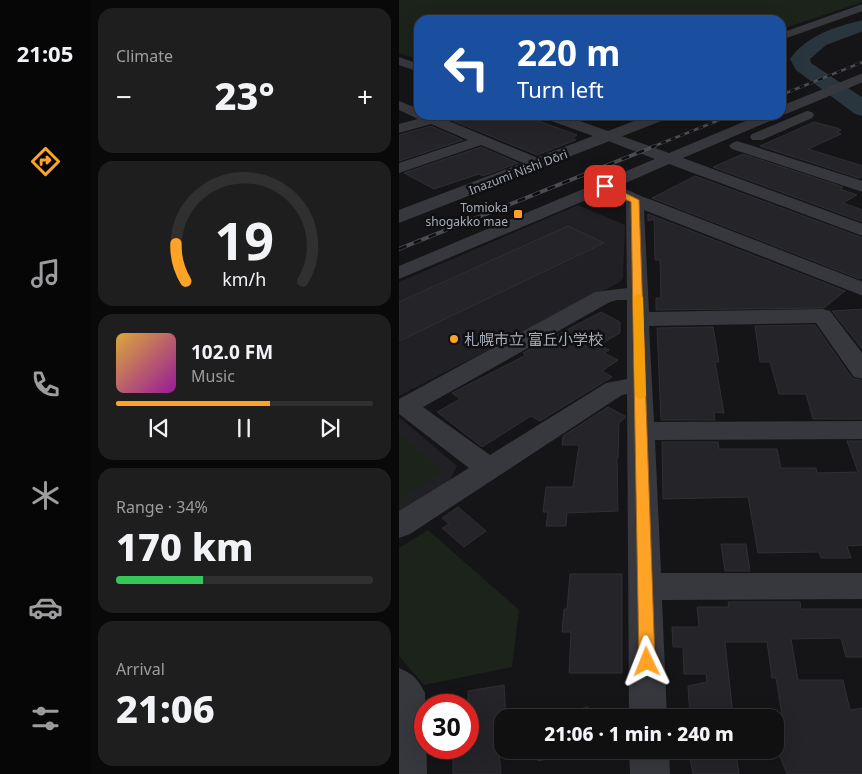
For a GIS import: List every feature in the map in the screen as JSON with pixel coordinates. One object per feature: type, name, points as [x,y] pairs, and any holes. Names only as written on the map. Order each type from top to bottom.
[{"type":"street","points":[[786,35],[862,8]]},
{"type":"street","points":[[399,61],[414,66]]},
{"type":"street","points":[[786,110],[862,77]]},
{"type":"street","points":[[399,129],[414,113]]},
{"type":"street","points":[[687,168],[807,115]]},
{"type":"street","points":[[436,120],[539,164]]},
{"type":"street","points":[[563,120],[670,158],[687,168],[862,231]]},
{"type":"street","name":"Inazumi Nishi Dōri","points":[[399,217],[651,120]]},
{"type":"street","points":[[399,273],[761,120]]},
{"type":"street","points":[[399,168],[482,140]]},
{"type":"street","points":[[737,146],[862,187]]},
{"type":"street","points":[[605,186],[635,200],[649,709]]},
{"type":"street","points":[[635,203],[646,204],[862,290]]},
{"type":"street","points":[[489,468],[405,406],[603,297],[617,294],[638,307],[822,316],[862,372]]},
{"type":"street","points":[[399,526],[615,388],[640,385]]},
{"type":"street","points":[[641,431],[862,430]]},
{"type":"street","points":[[645,587],[862,586]]},
{"type":"street","points":[[399,685],[406,693],[407,774]]},
{"type":"street","points":[[649,759],[650,774]]},
{"type":"shaded area","points":[[399,0],[862,0],[863,2],[786,28],[786,15],[414,15],[414,58],[399,53]]},
{"type":"shaded area","name":"札幌市立 富丘小学校","points":[[578,205],[625,225],[623,277],[620,282],[399,396],[399,282]]},
{"type":"shaded area","points":[[399,417],[457,466],[450,480],[399,512]]},
{"type":"shaded area","points":[[399,433],[443,472],[399,500]]},
{"type":"shaded area","points":[[428,530],[519,610],[512,667],[424,685],[399,656],[399,548]]},
{"type":"building","points":[[451,120],[536,120],[577,135],[572,139],[576,140],[537,155]]},
{"type":"building","points":[[814,122],[837,128],[841,130],[837,132],[841,134],[808,149],[863,166],[863,176],[859,178],[760,146]]},
{"type":"building","points":[[431,126],[463,140],[399,161],[399,135]]},
{"type":"building","points":[[481,147],[518,163],[483,176],[479,174],[434,189],[404,173]]},
{"type":"building","points":[[743,154],[843,187],[840,189],[857,195],[843,203],[863,210],[863,222],[713,167]]},
{"type":"building","points":[[695,176],[863,238],[863,277],[860,279],[652,198]]},
{"type":"building","points":[[648,214],[845,291],[824,308],[656,310],[656,298],[661,298],[660,260],[655,260],[654,219],[648,221]]},
{"type":"building","points":[[568,226],[604,243],[399,341],[399,302]]},
{"type":"building","points":[[863,309],[863,350],[832,311]]},
{"type":"building","points":[[601,312],[620,322],[620,333],[599,345],[609,350],[604,353],[618,360],[602,371],[612,377],[540,421],[531,416],[482,447],[437,412],[460,399],[452,393],[526,355],[523,353]]},
{"type":"building","points":[[815,325],[852,378],[863,381],[863,419],[813,419],[806,394],[779,394],[770,362],[760,362],[755,326]]},
{"type":"building","points":[[713,327],[719,362],[715,362],[724,413],[714,412],[715,420],[661,420],[657,328]]},
{"type":"building","points":[[608,407],[625,416],[619,423],[617,458],[618,511],[567,513],[566,526],[546,526],[548,512],[543,512],[546,487],[573,487],[579,445],[562,445],[563,436]]},
{"type":"building","points":[[847,441],[863,441],[863,545],[847,546],[851,558],[821,558],[819,552],[758,553],[748,497],[663,499],[662,442],[718,442],[719,449],[777,449],[781,468],[816,468],[817,473],[858,472]]},
{"type":"building","points":[[458,507],[486,531],[464,547],[442,528],[449,524],[442,518]]},
{"type":"building","points":[[721,544],[746,544],[750,571],[725,571]]},
{"type":"building","points":[[570,574],[622,574],[622,673],[569,673],[571,632],[562,632],[564,609],[567,609]]},
{"type":"building","points":[[728,602],[800,602],[801,609],[863,609],[863,657],[846,657],[841,638],[791,639],[798,680],[843,680],[850,710],[863,708],[863,774],[787,774],[781,759],[784,759],[784,709],[781,709],[776,678],[772,678],[767,642],[725,642],[732,709],[689,709],[688,686],[707,682],[706,674],[684,674],[683,647],[673,647],[672,627],[699,627],[697,607],[729,607]]},
{"type":"building","points":[[504,685],[505,709],[494,709],[494,759],[500,759],[501,774],[453,774],[453,759],[479,759],[479,694],[468,694],[468,691]]},
{"type":"building","points":[[690,759],[737,759],[739,774],[693,774]]},
{"type":"waterway","points":[[863,25],[820,41],[800,59],[803,66],[863,109]]},
{"type":"railway","points":[[786,93],[863,62]]},
{"type":"railway","points":[[652,147],[720,120]]},
{"type":"railway","points":[[399,249],[655,146]]},
{"type":"slow traffic","points":[[638,297],[640,396]]},
{"type":"place","name":"Tomioka shogakko mae","points":[[518,214]]},
{"type":"place","name":"札幌市立 富丘小学校","points":[[454,339]]},
{"type":"route","points":[[605,186],[635,200],[647,662]]}]
